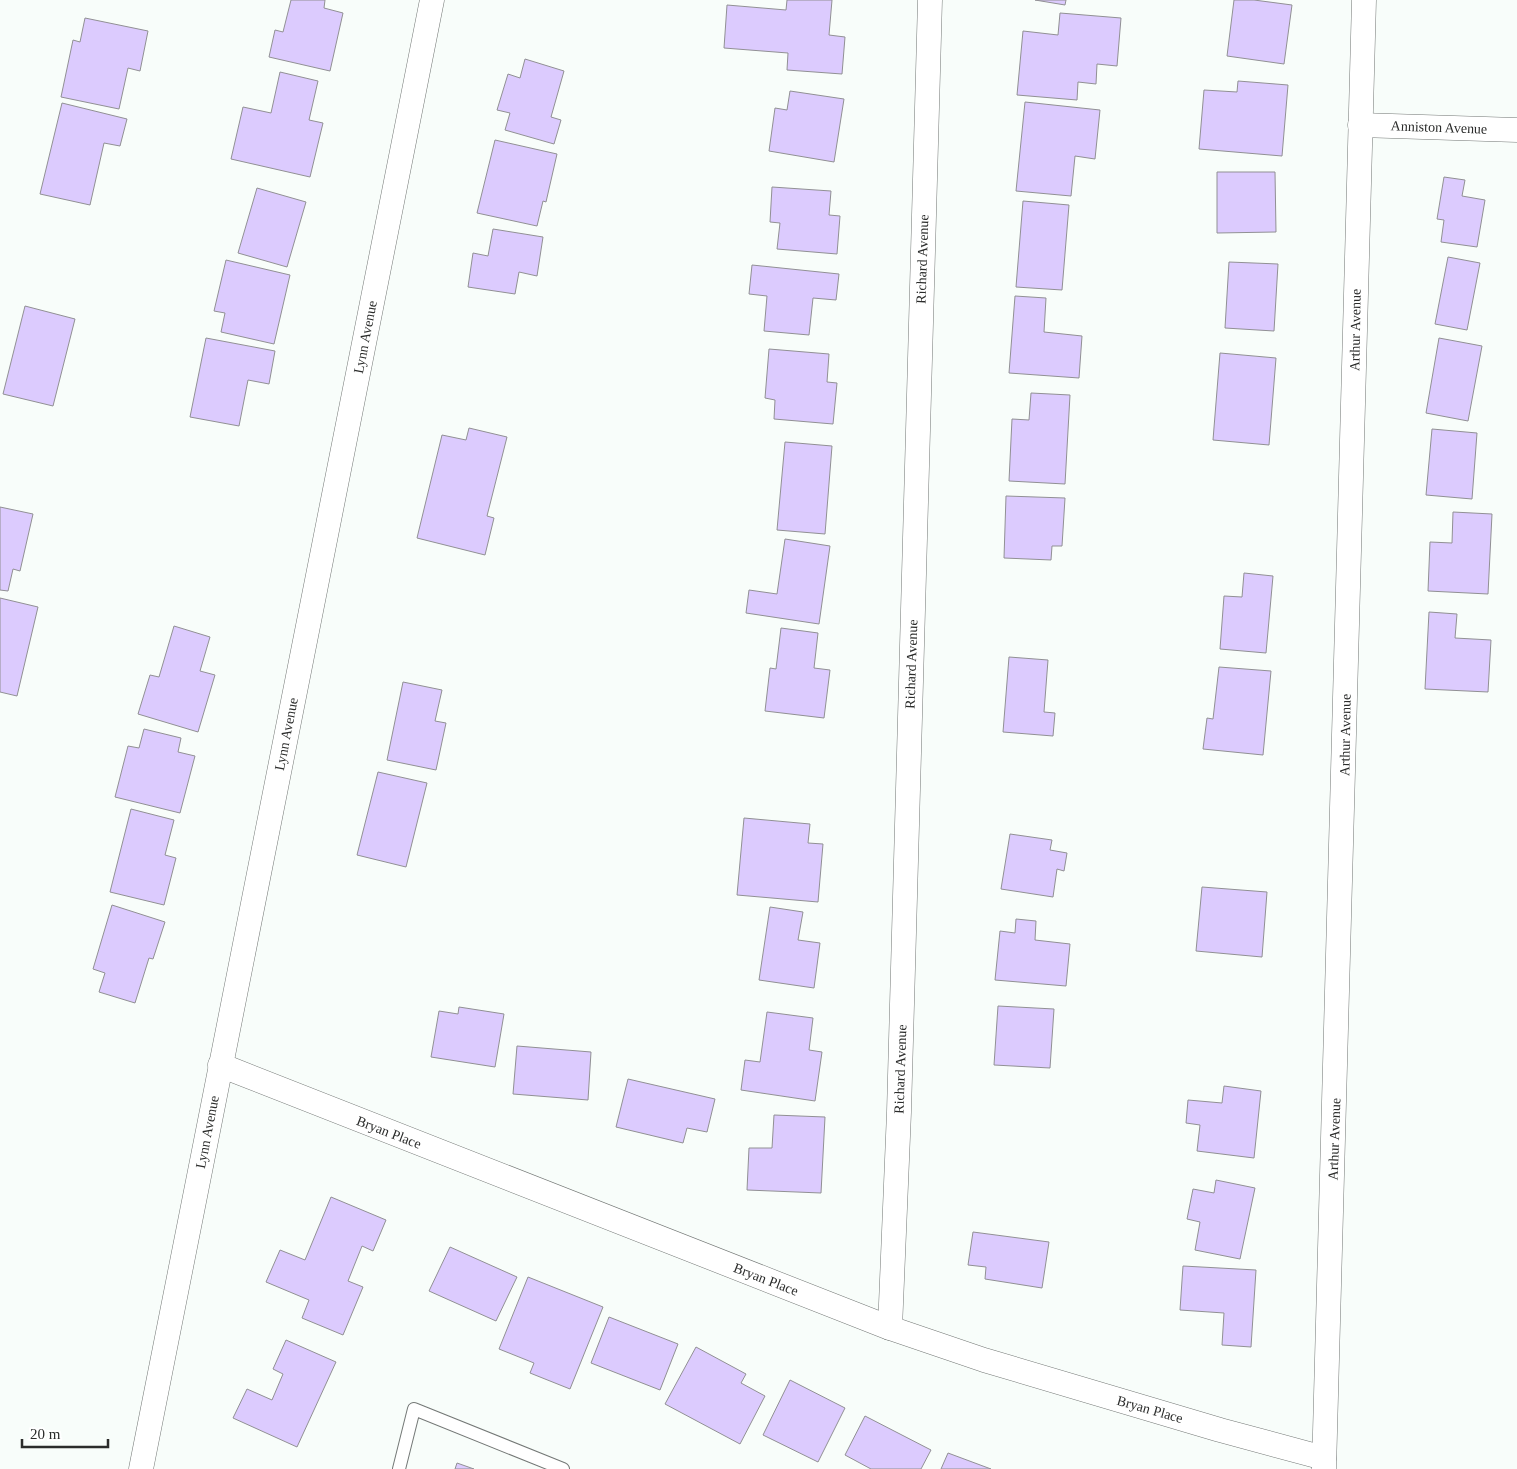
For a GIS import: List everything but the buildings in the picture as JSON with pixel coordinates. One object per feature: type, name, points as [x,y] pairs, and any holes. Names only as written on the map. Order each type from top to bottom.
[{"type":"street","name":"Lynn Avenue","points":[[141,1469],[432,0]]},
{"type":"street","name":"Richard Avenue","points":[[890,1328],[899,1112],[930,0]]},
{"type":"street","name":"Arthur Avenue","points":[[1324,1464],[1341,897],[1364,0]]},
{"type":"street","name":"Anniston Avenue","points":[[1360,124],[1517,130]]},
{"type":"street","name":"Bryan Place","points":[[220,1065],[890,1328],[984,1360],[1220,1430],[1324,1464]]},
{"type":"lane","points":[[399,1469],[414,1409],[564,1469]]}]
